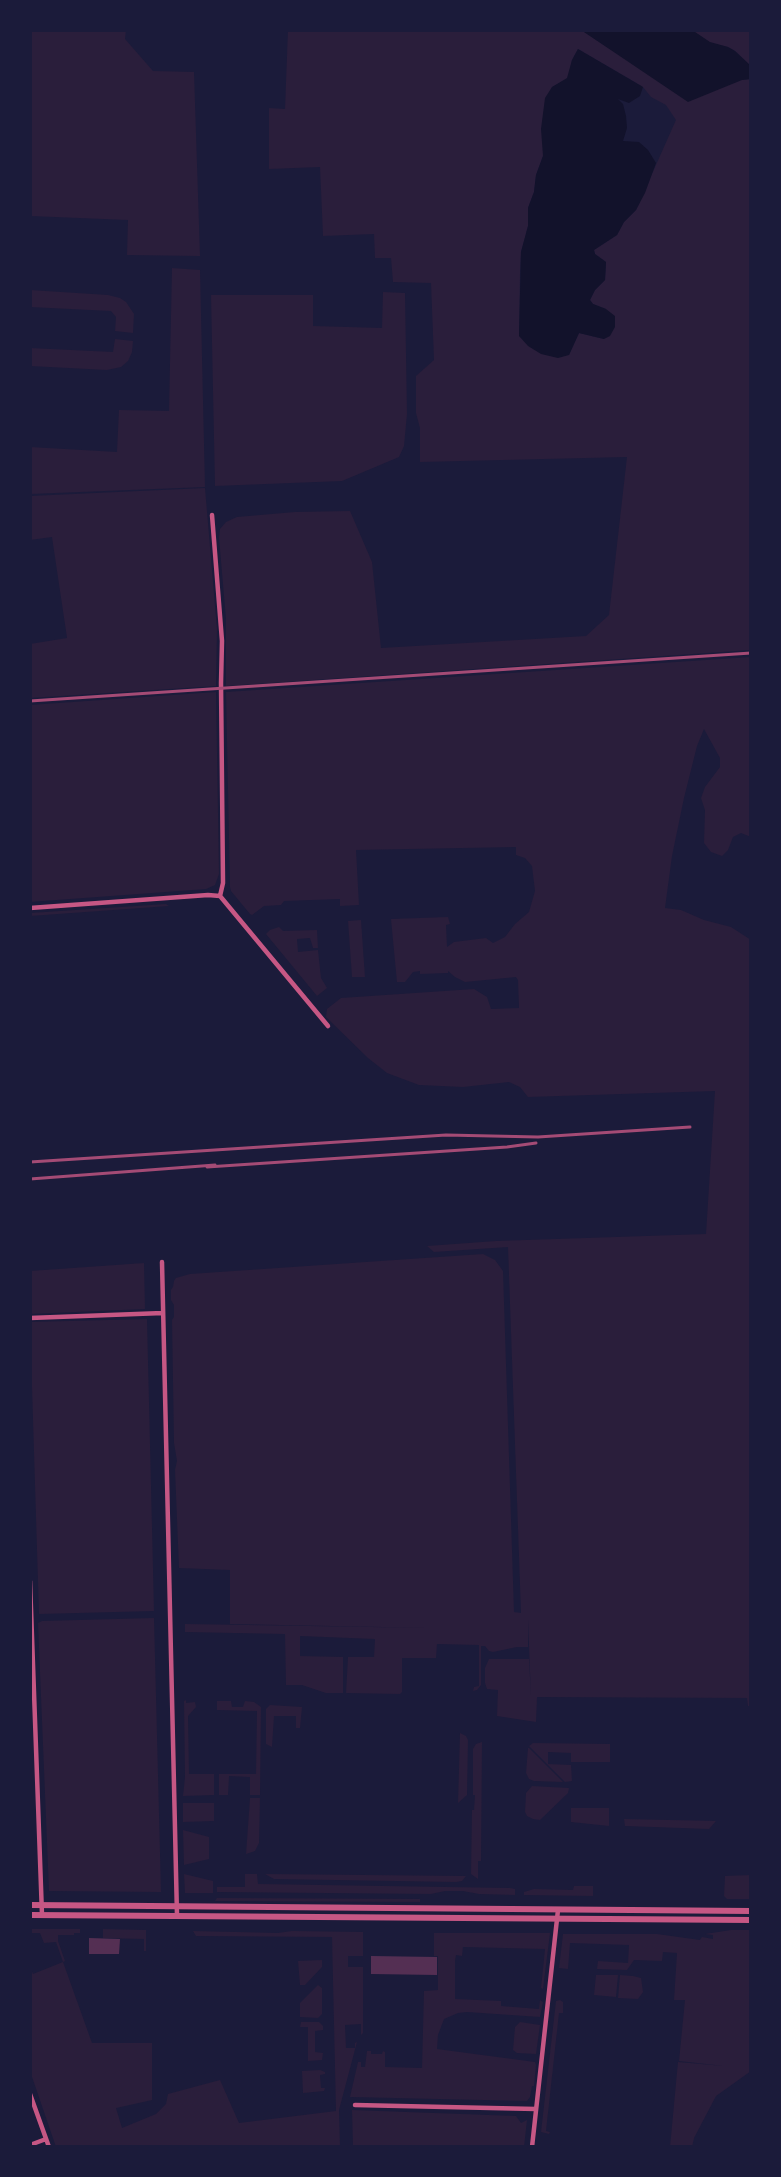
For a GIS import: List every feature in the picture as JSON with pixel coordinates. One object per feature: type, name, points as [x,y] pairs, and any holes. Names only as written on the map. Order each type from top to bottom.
[{"type":"street","points":[[212,515],[222,641],[223,883],[220,896]]},
{"type":"street","points":[[30,908],[220,896],[328,1026]]},
{"type":"street","points":[[162,1262],[177,1916]]},
{"type":"street","points":[[30,1318],[163,1313]]},
{"type":"street","points":[[30,1581],[42,1915]]},
{"type":"street","points":[[30,1905],[751,1911]]},
{"type":"street","points":[[532,2147],[558,1910]]},
{"type":"street","points":[[30,1915],[751,1920]]},
{"type":"street","points":[[30,2094],[49,2147]]},
{"type":"street","points":[[355,2105],[536,2109]]},
{"type":"street","points":[[30,2145],[46,2139]]},
{"type":"shaded area","points":[[30,30],[126,30],[125,39],[153,71],[194,72],[200,256],[127,255],[128,220],[30,216]]},
{"type":"shaded area","points":[[288,30],[581,30],[631,62],[742,80],[751,79],[751,650],[226,686],[226,619],[219,538],[220,529],[226,522],[237,517],[295,512],[350,511],[372,562],[381,648],[586,636],[609,615],[627,457],[420,462],[416,376],[434,360],[431,283],[393,282],[391,258],[375,258],[374,234],[323,236],[320,167],[269,169],[269,108],[285,109]],"holes":[[[578,49],[643,87],[651,97],[666,105],[676,120],[636,210],[624,222],[617,235],[594,250],[595,254],[606,262],[605,280],[595,290],[590,300],[593,304],[606,309],[604,339],[579,333],[569,355],[519,336],[521,252],[528,226],[528,208],[543,156],[552,87],[568,79],[572,60]]]},
{"type":"shaded area","points":[[581,30],[692,30],[710,42],[735,51],[751,66],[751,79],[742,80],[688,102]]},
{"type":"shaded area","points":[[692,30],[751,30],[751,66],[735,51],[710,43]]},
{"type":"shaded area","points":[[578,49],[643,87],[640,96],[629,103],[618,99],[623,104],[626,116],[627,128],[623,141],[639,142],[648,150],[656,163],[636,210],[624,222],[617,235],[594,250],[595,254],[606,262],[605,280],[595,290],[590,300],[615,316],[615,327],[610,336],[604,339],[579,333],[569,355],[558,358],[541,354],[528,346],[519,336],[521,252],[528,226],[528,208],[543,156],[541,129],[545,98],[552,87],[567,78]]},
{"type":"shaded area","points":[[172,268],[200,270],[205,487],[30,494],[30,447],[117,452],[119,410],[169,411]]},
{"type":"shaded area","points":[[30,290],[108,295],[120,298],[126,302],[134,314],[133,333],[115,331],[116,317],[111,311],[30,307]]},
{"type":"shaded area","points":[[383,292],[405,293],[407,414],[404,446],[399,457],[342,481],[215,486],[211,295],[313,295],[313,326],[382,328]]},
{"type":"shaded area","points":[[115,339],[133,341],[128,361],[121,367],[107,370],[30,366],[30,348],[113,352]]},
{"type":"shaded area","points":[[205,488],[217,629],[216,686],[30,698],[30,644],[67,638],[52,537],[30,540],[30,496]]},
{"type":"shaded area","points":[[751,657],[751,837],[741,833],[733,837],[728,850],[722,856],[711,852],[704,843],[705,810],[701,798],[705,787],[720,767],[720,758],[704,729],[697,746],[684,798],[672,856],[665,908],[681,910],[704,920],[731,927],[751,940],[751,1706],[748,1706],[747,1698],[537,1697],[536,1722],[497,1716],[498,1690],[487,1689],[485,1683],[485,1668],[489,1659],[529,1659],[531,1697],[528,1620],[528,1647],[493,1652],[481,1646],[481,1685],[477,1690],[473,1691],[474,1687],[479,1686],[479,1645],[437,1644],[436,1658],[402,1658],[402,1692],[400,1694],[346,1693],[348,1657],[374,1657],[375,1639],[300,1636],[300,1656],[343,1657],[343,1693],[326,1693],[302,1685],[286,1685],[285,1634],[185,1632],[185,1624],[433,1628],[230,1624],[230,1570],[179,1568],[175,1470],[177,1461],[174,1443],[172,1320],[174,1305],[171,1300],[171,1290],[176,1278],[190,1274],[483,1254],[495,1260],[503,1271],[514,1612],[521,1613],[508,1247],[434,1252],[427,1246],[496,1241],[706,1234],[715,1091],[528,1097],[520,1087],[509,1082],[463,1087],[419,1085],[387,1073],[368,1058],[326,1017],[327,1009],[341,998],[474,989],[487,997],[491,1009],[519,1008],[516,977],[465,982],[448,971],[448,973],[420,974],[420,971],[413,972],[405,982],[397,982],[391,919],[448,917],[450,924],[446,925],[447,947],[454,942],[486,938],[493,943],[505,937],[529,912],[535,891],[532,866],[525,858],[516,855],[516,847],[356,850],[359,905],[340,906],[340,899],[284,901],[281,905],[264,906],[252,915],[250,914],[230,887],[226,692]]},
{"type":"shaded area","points":[[216,692],[219,874],[215,885],[206,889],[30,902],[30,705]]},
{"type":"shaded area","points":[[166,904],[169,906],[30,916],[30,913]]},
{"type":"shaded area","points":[[361,920],[365,977],[352,977],[348,921]]},
{"type":"shaded area","points":[[279,927],[283,931],[317,930],[318,948],[313,948],[310,938],[297,939],[298,952],[318,950],[321,978],[327,988],[317,996],[266,934]]},
{"type":"shaded area","points":[[144,1263],[145,1309],[30,1314],[30,1271]]},
{"type":"shaded area","points":[[147,1319],[154,1611],[39,1614],[30,1322]]},
{"type":"shaded area","points":[[154,1618],[161,1892],[49,1891],[38,1623],[42,1621]]},
{"type":"shaded area","points":[[186,1700],[186,1703],[195,1702],[196,1707],[188,1716],[189,1774],[214,1774],[214,1795],[183,1796],[184,1701]]},
{"type":"shaded area","points":[[217,1701],[231,1701],[232,1707],[243,1707],[245,1701],[254,1702],[261,1707],[260,1795],[250,1795],[250,1777],[229,1776],[228,1795],[219,1795],[219,1774],[256,1774],[257,1711],[217,1710]]},
{"type":"shaded area","points":[[270,1705],[302,1707],[300,1728],[296,1728],[296,1716],[274,1716],[272,1747],[266,1744],[266,1709]]},
{"type":"shaded area","points":[[460,1733],[468,1740],[467,1795],[458,1803]]},
{"type":"shaded area","points":[[482,1742],[481,1861],[478,1861],[478,1879],[471,1874],[472,1810],[474,1810],[475,1795],[473,1795],[473,1749],[476,1744]]},
{"type":"shaded area","points":[[533,1743],[610,1744],[610,1762],[571,1762],[571,1753],[548,1752],[548,1764],[571,1765],[572,1781],[565,1782],[529,1746]]},
{"type":"shaded area","points":[[528,1748],[563,1782],[529,1779],[526,1773]]},
{"type":"shaded area","points":[[532,1786],[569,1788],[568,1793],[540,1820],[527,1816],[525,1812],[526,1793]]},
{"type":"shaded area","points":[[250,1798],[260,1798],[259,1843],[255,1851],[246,1854]]},
{"type":"shaded area","points":[[183,1803],[214,1803],[214,1821],[183,1822]]},
{"type":"shaded area","points":[[571,1808],[609,1808],[609,1826],[571,1822]]},
{"type":"shaded area","points":[[624,1819],[716,1821],[709,1829],[625,1826]]},
{"type":"shaded area","points":[[183,1830],[209,1837],[209,1859],[184,1865]]},
{"type":"shaded area","points":[[184,1874],[213,1881],[213,1893],[185,1893]]},
{"type":"shaded area","points":[[245,1874],[257,1874],[258,1884],[510,1888],[515,1889],[515,1895],[463,1891],[431,1894],[217,1892],[217,1887],[245,1887]]},
{"type":"shaded area","points":[[265,1874],[466,1876],[462,1881],[456,1882],[274,1879]]},
{"type":"shaded area","points":[[751,1875],[751,1899],[727,1899],[724,1896],[725,1876]]},
{"type":"shaded area","points":[[574,1886],[593,1886],[593,1896],[524,1895],[524,1892],[534,1889],[573,1890]]},
{"type":"shaded area","points":[[217,1898],[420,1899],[420,1902],[215,1901]]},
{"type":"shaded area","points":[[31,1929],[80,1929],[80,1933],[58,1935],[65,1961],[63,1962],[56,1942],[44,1943],[40,1933],[31,1933]]},
{"type":"shaded area","points":[[103,1929],[146,1930],[146,1951],[144,1951],[144,1939],[103,1938]]},
{"type":"shaded area","points":[[751,1930],[751,2071],[716,2096],[694,2138],[692,2147],[670,2147],[678,2062],[724,2066],[679,2061],[685,2000],[674,2000],[677,1953],[663,1952],[662,1961],[634,1960],[627,1970],[597,1969],[598,1961],[628,1963],[629,1945],[570,1943],[568,1969],[559,1968],[563,1934],[657,1934],[700,1940],[702,1937],[713,1939],[713,1935],[705,1934]]},
{"type":"shaded area","points":[[193,1931],[363,1932],[363,1956],[348,1956],[348,1967],[363,1967],[363,2033],[361,2035],[361,2024],[345,2025],[346,2048],[355,2048],[357,2042],[339,2110],[340,2147],[56,2147],[30,2071],[30,1967],[33,1974],[63,1962],[92,2043],[152,2043],[152,2100],[116,2108],[122,2128],[156,2114],[166,2104],[168,2094],[220,2080],[239,2123],[336,2111],[332,1937],[196,1936]]},
{"type":"shaded area","points":[[434,1933],[550,1933],[543,1989],[541,1988],[545,1949],[463,1947],[462,1956],[456,1955],[455,1961],[455,1999],[501,2001],[501,2006],[539,2009],[540,2000],[543,2002],[540,2017],[458,2013],[444,2019],[438,2035],[437,2049],[535,2062],[534,2086],[532,2086],[527,2101],[350,2097],[358,2062],[361,2062],[361,2067],[365,2067],[367,2051],[371,2051],[371,2054],[385,2052],[385,2067],[422,2068],[424,1991],[438,1990],[438,1956],[434,1956]]},
{"type":"shaded area","points":[[322,1960],[322,1967],[305,1985],[300,1985],[298,1961]]},
{"type":"shaded area","points":[[596,1975],[618,1975],[616,1997],[594,1995]]},
{"type":"shaded area","points":[[620,1975],[641,1978],[643,1992],[638,1999],[618,1998]]},
{"type":"shaded area","points":[[318,1985],[322,1988],[322,2014],[318,2018],[300,2017],[300,2003]]},
{"type":"shaded area","points":[[556,2001],[563,2002],[563,2013],[559,2013],[546,2131],[550,2132],[549,2134],[541,2132]]},
{"type":"shaded area","points":[[301,2022],[319,2022],[323,2026],[323,2030],[315,2031],[315,2052],[323,2053],[322,2060],[308,2061],[308,2027],[300,2027]]},
{"type":"shaded area","points":[[520,2022],[540,2025],[536,2054],[517,2053],[513,2050],[515,2027]]},
{"type":"shaded area","points":[[302,2071],[325,2072],[320,2075],[321,2088],[325,2088],[324,2091],[303,2093]]},
{"type":"shaded area","points":[[352,2110],[516,2116],[521,2123],[527,2120],[524,2147],[353,2147]]},
{"type":"building","points":[[89,1938],[120,1939],[119,1954],[89,1954]]},
{"type":"building","points":[[371,1956],[437,1957],[437,1975],[371,1974]]},
{"type":"railway","points":[[30,701],[751,653]]},
{"type":"railway","points":[[30,1162],[446,1135],[538,1137],[690,1127]]},
{"type":"railway","points":[[207,1167],[507,1147],[536,1143]]},
{"type":"railway","points":[[30,1179],[215,1165]]}]
